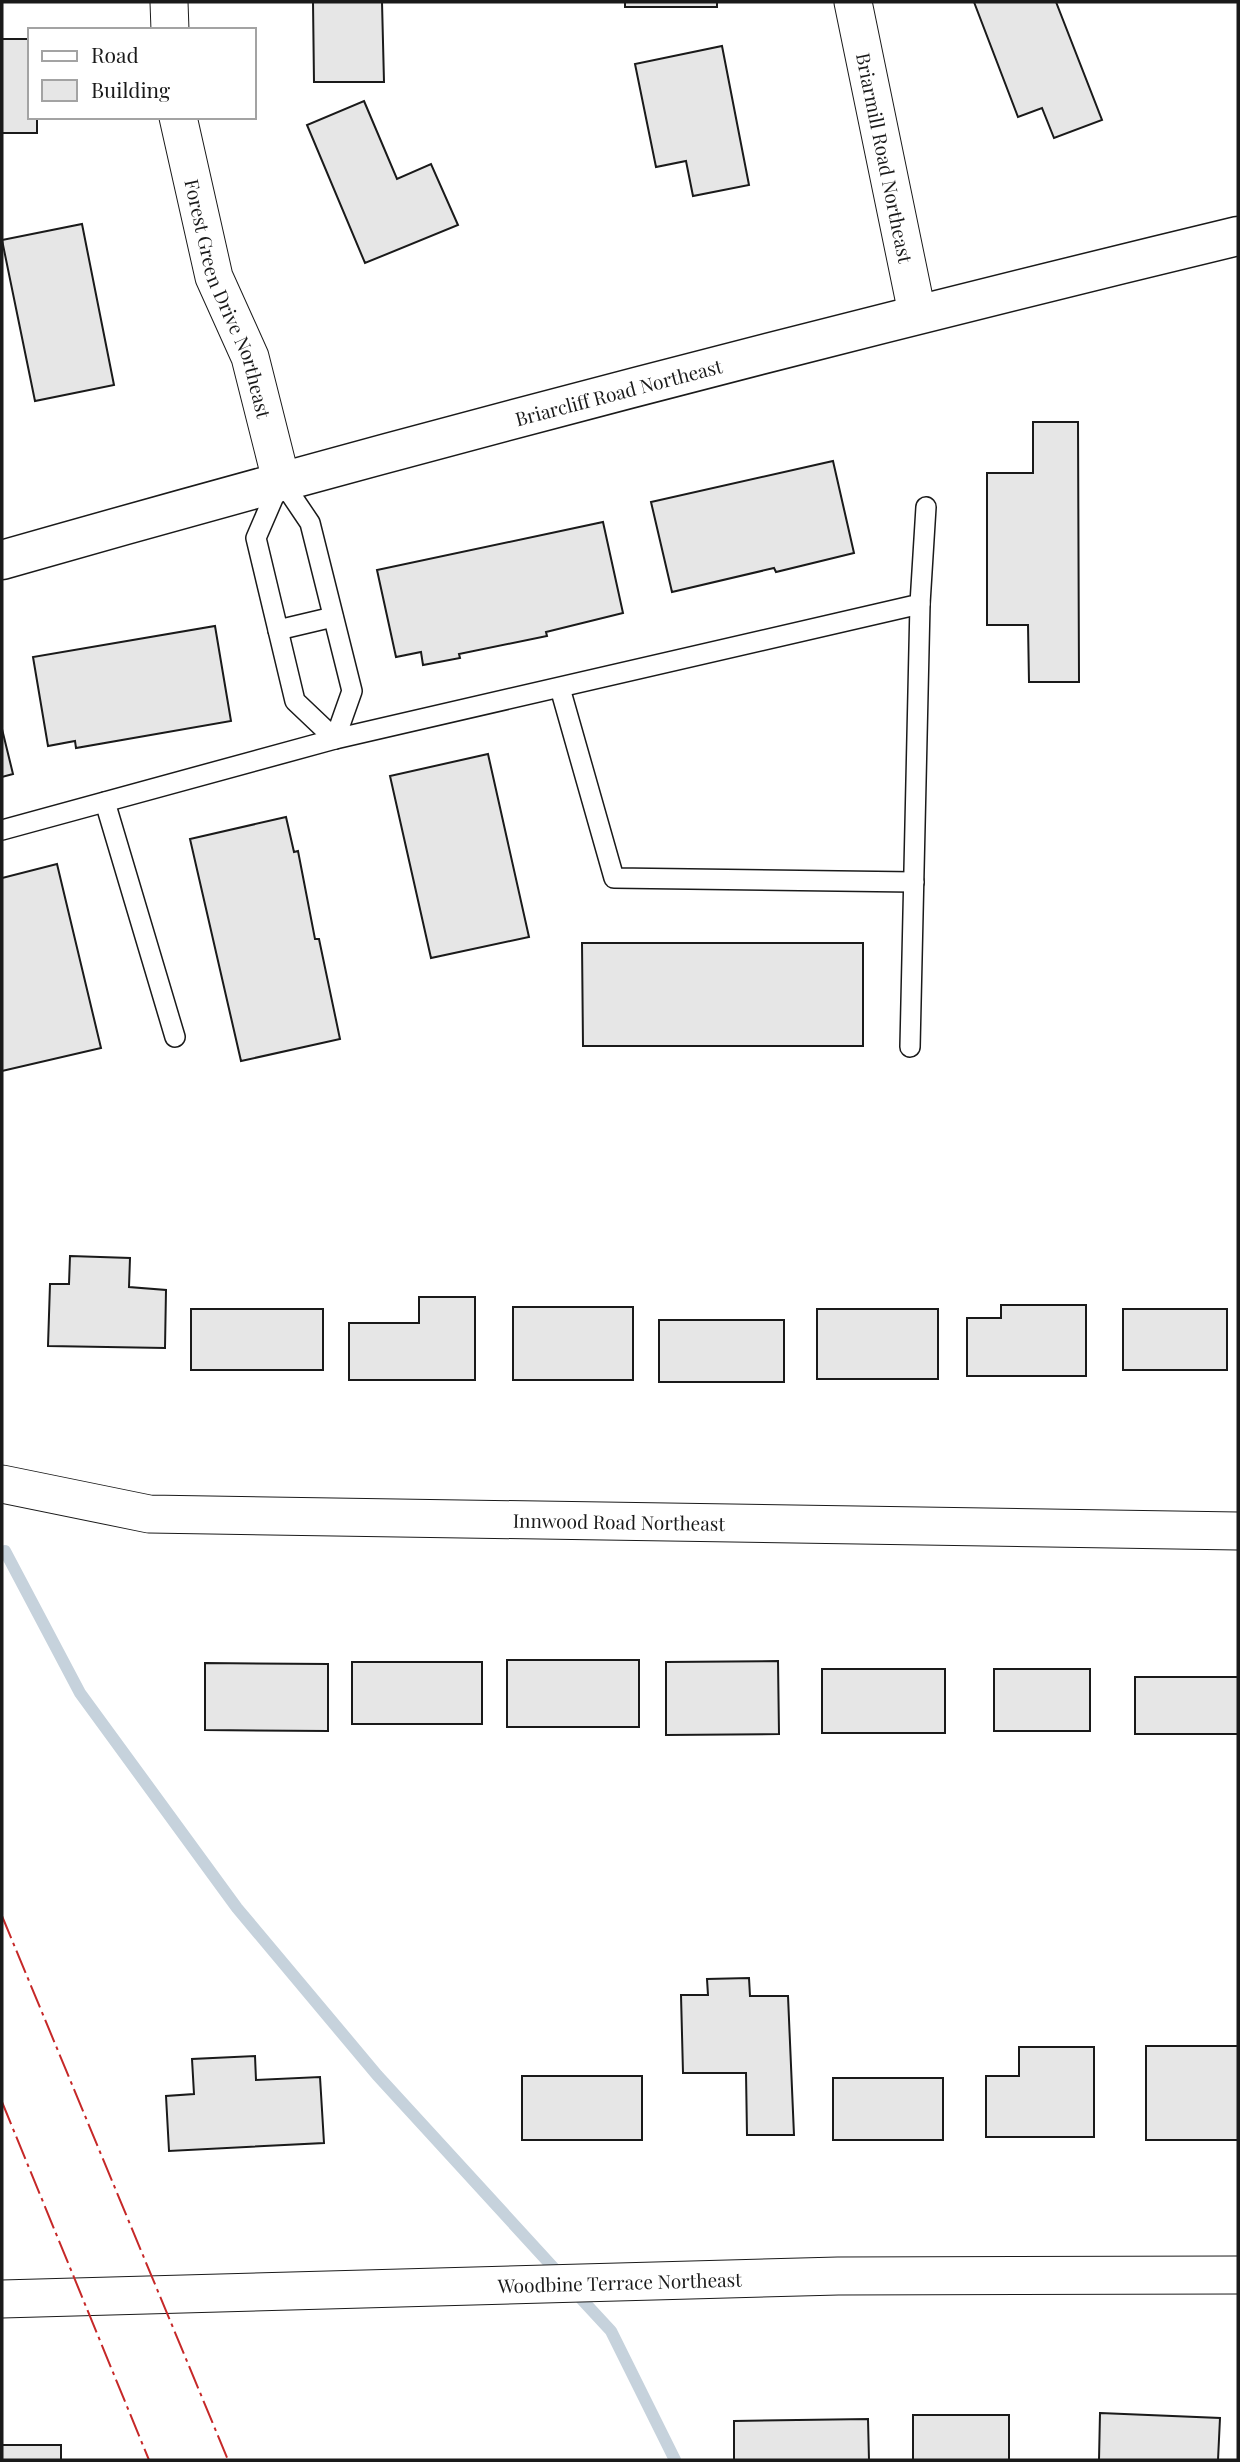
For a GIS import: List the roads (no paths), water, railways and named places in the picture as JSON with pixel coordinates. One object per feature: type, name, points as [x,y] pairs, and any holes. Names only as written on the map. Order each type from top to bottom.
[{"type":"main road","name":"Briarcliff Road Northeast","points":[[2,560],[281,480],[917,313],[1238,236]]},
{"type":"street","points":[[169,2],[170,28]]},
{"type":"street","name":"Briarmill Road Northeast","points":[[853,2],[917,313]]},
{"type":"street","name":"Forest Green Drive Northeast","points":[[178,119],[214,277],[250,357],[281,480]]},
{"type":"street","name":"Innwood Road Northeast","points":[[2,1484],[149,1514],[1238,1531]]},
{"type":"street","name":"Woodbine Terrace Northeast","points":[[2,2299],[838,2276],[1238,2275]]},
{"type":"lane","points":[[281,480],[310,523],[352,691],[335,739]]},
{"type":"lane","points":[[281,480],[256,538],[295,701],[335,739]]},
{"type":"lane","points":[[910,1047],[920,604],[926,507]]},
{"type":"lane","points":[[2,830],[335,739],[920,604]]},
{"type":"lane","points":[[278,630],[333,617]]},
{"type":"lane","points":[[560,688],[614,878],[914,882]]},
{"type":"lane","points":[[105,802],[175,1037]]},
{"type":"waterway","points":[[5,1551],[80,1693],[237,1908],[377,2075],[562,2277]]},
{"type":"waterway","points":[[574,2291],[611,2331],[675,2460]]}]
